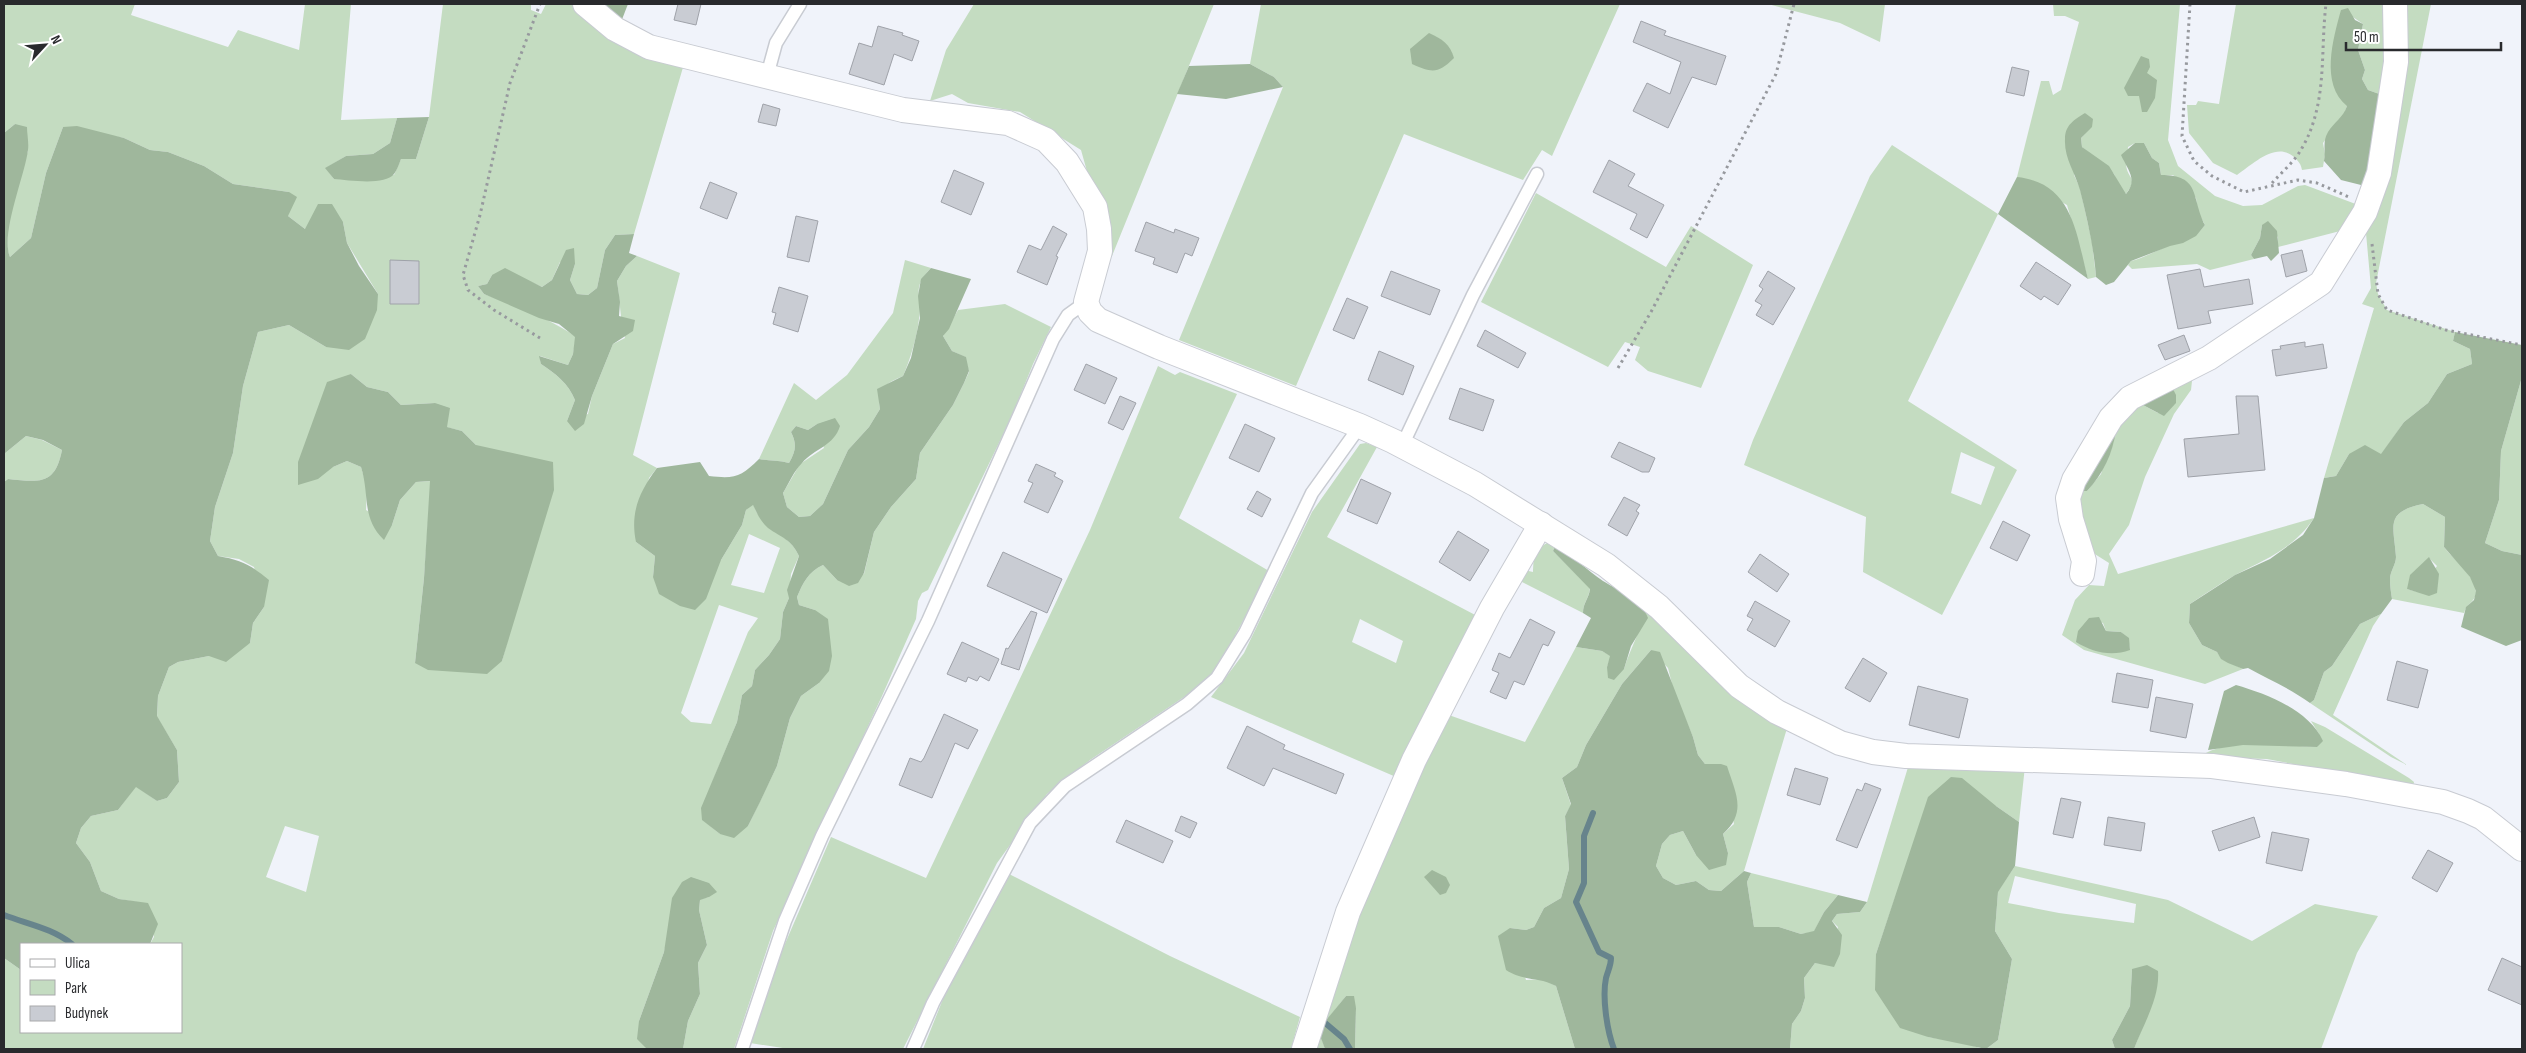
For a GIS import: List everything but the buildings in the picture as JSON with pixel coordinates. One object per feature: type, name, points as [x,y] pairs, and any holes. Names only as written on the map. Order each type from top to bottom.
[{"type":"street","points":[[585,4],[615,29],[649,47],[904,110],[1008,123],[1046,140],[1067,162],[1095,207],[1100,251],[1086,302],[1090,312],[1098,320],[1360,426],[1475,484],[1606,566],[1660,607],[1739,686],[1777,712],[1840,743],[1873,752],[1906,756],[2212,766],[2346,784],[2443,802],[2468,811],[2488,821],[2522,849]]},
{"type":"street","points":[[2082,574],[2084,561],[2071,519],[2068,498],[2074,480],[2111,418],[2130,398],[2208,358],[2321,283],[2368,206],[2379,173],[2396,62],[2395,4]]},
{"type":"street","points":[[1304,1049],[1348,912],[1414,760],[1492,608],[1541,524]]},
{"type":"lane","points":[[767,76],[776,43],[800,4]]},
{"type":"lane","points":[[1402,446],[1473,296],[1537,174]]},
{"type":"lane","points":[[742,1049],[785,922],[822,836],[928,621],[1053,339],[1068,315],[1086,302]]},
{"type":"lane","points":[[913,1049],[933,1003],[1030,823],[1065,786],[1187,704],[1217,678],[1246,633],[1312,493],[1360,426]]},
{"type":"path","points":[[540,4],[510,83],[491,172],[463,275],[468,290],[494,310],[540,338]]},
{"type":"path","points":[[1618,368],[1651,312],[1776,74],[1794,4]]},
{"type":"path","points":[[2190,4],[2182,136],[2194,161],[2212,176],[2244,192],[2271,184],[2298,180],[2317,183],[2368,206],[2378,294],[2387,310],[2446,330],[2522,345]]},
{"type":"path","points":[[2271,184],[2302,148],[2318,111],[2323,79],[2322,35],[2326,4]]},
{"type":"green space","points":[[4,4],[135,4],[131,15],[228,47],[238,30],[299,50],[305,4],[351,4],[341,120],[397,118],[390,143],[373,154],[346,156],[326,168],[334,179],[394,175],[401,159],[416,159],[429,117],[443,4],[531,4],[531,10],[541,14],[546,4],[575,4],[684,64],[634,234],[615,235],[605,250],[597,288],[588,295],[577,294],[570,280],[575,264],[560,262],[552,280],[542,287],[529,281],[492,275],[487,284],[478,286],[484,294],[544,319],[576,337],[573,354],[568,365],[540,356],[541,364],[561,379],[575,400],[567,421],[588,414],[592,396],[613,344],[625,338],[617,281],[626,266],[637,256],[680,273],[633,455],[657,468],[649,478],[636,542],[655,556],[653,577],[721,560],[742,525],[746,510],[753,504],[763,521],[789,542],[799,556],[791,574],[789,598],[783,612],[780,639],[755,670],[752,686],[742,695],[737,722],[714,778],[703,820],[720,834],[748,826],[777,766],[790,718],[801,696],[819,683],[815,610],[799,605],[797,597],[804,583],[813,571],[823,565],[837,580],[864,574],[874,532],[891,507],[916,479],[920,453],[953,405],[969,372],[965,357],[952,351],[943,336],[958,310],[1005,304],[1051,327],[1033,364],[1012,416],[928,590],[922,593],[918,601],[916,619],[773,931],[734,1049],[683,1049],[688,1021],[700,994],[698,963],[707,945],[699,910],[700,899],[709,897],[709,883],[670,926],[664,952],[639,1021],[646,1048],[652,1049],[4,1049],[4,958],[20,969],[20,1033],[182,1033],[182,943],[151,943],[154,937],[148,904],[119,899],[101,891],[90,862],[76,843],[81,828],[91,816],[118,810],[136,786],[157,801],[167,798],[179,782],[177,750],[157,717],[158,696],[169,667],[178,662],[209,656],[250,643],[253,623],[264,607],[254,567],[239,559],[218,556],[210,541],[215,507],[233,453],[243,386],[258,332],[289,325],[326,347],[378,294],[347,243],[343,222],[305,229],[288,216],[289,192],[233,184],[204,166],[168,152],[150,150],[124,138],[63,127],[46,173],[31,238],[10,257],[7,235],[9,221],[16,189],[28,151],[15,124],[4,133]],"holes":[[[351,374],[367,387],[388,392],[401,405],[435,403],[446,427],[462,431],[476,445],[522,588],[502,661],[415,663],[424,578],[431,481],[416,482],[400,500],[392,525],[366,510],[367,487],[361,467],[347,461],[333,467]],[[749,534],[780,548],[764,593],[731,585]],[[719,605],[758,618],[748,632],[711,724],[691,722],[681,713]],[[285,826],[319,836],[306,892],[266,877]]]},
{"type":"green space","points":[[599,4],[628,4],[621,22]]},
{"type":"green space","points":[[974,4],[1214,4],[1112,256],[1100,198],[1090,182],[1081,150],[1020,112],[968,103],[952,94],[930,101],[946,50]]},
{"type":"green space","points":[[1261,4],[1620,4],[1552,156],[1542,150],[1523,180],[1404,134],[1296,386],[1179,340],[1283,87],[1274,77],[1250,64]]},
{"type":"green space","points":[[1768,4],[1885,4],[1880,42],[1840,23]]},
{"type":"green space","points":[[2053,4],[2180,4],[2168,140],[2178,166],[2215,196],[2243,206],[2262,205],[2298,186],[2305,185],[2361,206],[2344,230],[2278,247],[2278,237],[2262,225],[2260,238],[2251,255],[2254,259],[2210,270],[2197,264],[2132,269],[2128,265],[2131,261],[2188,239],[2205,225],[2198,212],[2196,198],[2173,175],[2161,175],[2159,163],[2152,158],[2144,143],[2135,143],[2128,147],[2126,164],[2132,184],[2126,194],[2120,188],[2114,174],[2082,147],[2081,138],[2091,127],[2085,113],[2074,175],[2080,188],[2092,242],[2096,277],[2088,279],[2067,205],[2017,177],[2041,81],[2049,81],[2053,95],[2061,90],[2079,22],[2065,16],[2054,16]]},
{"type":"green space","points":[[2236,4],[2390,4],[2385,96],[2368,90],[2362,79],[2365,70],[2358,50],[2363,24],[2350,15],[2347,106],[2344,115],[2323,143],[2325,154],[2323,167],[2302,170],[2300,163],[2294,157],[2280,152],[2272,153],[2257,160],[2237,175],[2213,163],[2189,133],[2187,105],[2196,105],[2198,101],[2219,104]]},
{"type":"green space","points":[[2400,4],[2431,4],[2376,283],[2378,294],[2387,310],[2455,332],[2453,341],[2470,349],[2472,364],[2447,374],[2428,403],[2404,422],[2381,455],[2349,454],[2336,476],[2324,478],[2374,308],[2362,304],[2371,288],[2365,222]]},
{"type":"green space","points":[[2348,8],[2355,20],[2363,24],[2358,50],[2365,70],[2362,79],[2368,90],[2385,96],[2369,187],[2341,180],[2324,161],[2326,136],[2347,106],[2339,97],[2334,86],[2331,74],[2331,61],[2332,47],[2341,10]]},
{"type":"green space","points":[[1429,33],[1445,42],[1454,58],[1444,67],[1435,70],[1425,69],[1412,64],[1410,49]]},
{"type":"green space","points":[[2141,56],[2149,59],[2150,67],[2147,73],[2157,80],[2155,98],[2147,112],[2142,112],[2139,96],[2128,96],[2124,88]]},
{"type":"green space","points":[[1250,64],[1274,77],[1283,87],[1226,99],[1177,94],[1189,66]]},
{"type":"green space","points":[[2085,113],[2093,119],[2092,127],[2081,138],[2082,147],[2109,166],[2126,194],[2130,189],[2132,179],[2121,155],[2135,143],[2144,143],[2152,158],[2159,163],[2161,175],[2174,176],[2189,183],[2205,225],[2196,236],[2183,243],[2131,261],[2114,282],[2106,285],[2096,277],[2085,211],[2078,183],[2065,146],[2065,134],[2068,126]]},
{"type":"green space","points":[[429,117],[416,159],[401,159],[394,174],[389,178],[375,181],[334,179],[325,168],[346,156],[373,154],[390,143],[397,118]]},
{"type":"green space","points":[[15,124],[27,127],[28,147],[26,161],[8,234],[10,257],[31,238],[46,173],[63,127],[77,126],[124,138],[150,150],[168,152],[204,166],[233,184],[289,192],[297,197],[288,216],[305,229],[318,204],[332,204],[343,222],[347,243],[359,266],[378,294],[377,310],[365,339],[349,350],[326,347],[289,325],[258,332],[243,386],[233,453],[215,507],[210,541],[218,556],[245,564],[257,570],[269,580],[264,607],[253,623],[250,643],[226,662],[209,656],[178,662],[169,667],[158,696],[157,716],[177,750],[179,782],[167,798],[157,801],[136,787],[118,810],[91,816],[81,828],[76,843],[90,862],[101,891],[119,899],[148,903],[158,924],[150,943],[20,943],[20,969],[4,958],[4,482],[8,479],[37,481],[50,476],[59,462],[62,450],[43,440],[26,436],[4,454],[4,133]]},
{"type":"green space","points":[[1892,145],[1998,214],[1908,401],[2017,470],[1942,615],[1863,572],[1866,517],[1744,465],[1753,440],[1870,176]],"holes":[[[1961,452],[1995,467],[1981,505],[1951,493]]]},
{"type":"green space","points":[[2017,177],[2036,181],[2050,189],[2061,200],[2075,228],[2088,279],[1998,214]]},
{"type":"green space","points":[[1536,193],[1666,267],[1691,226],[1753,265],[1701,388],[1648,371],[1635,360],[1640,347],[1625,342],[1608,367],[1481,302]]},
{"type":"green space","points":[[2268,221],[2277,231],[2279,253],[2271,261],[2267,256],[2254,259],[2251,255],[2260,238],[2262,225]]},
{"type":"green space","points":[[634,234],[629,253],[637,256],[626,266],[617,281],[620,302],[619,316],[635,320],[633,331],[613,344],[592,396],[584,424],[575,431],[567,421],[575,400],[561,379],[541,364],[539,356],[568,365],[573,354],[575,337],[559,324],[539,318],[484,294],[478,286],[487,284],[492,275],[505,268],[542,287],[552,280],[566,250],[574,248],[575,264],[570,280],[577,294],[588,295],[597,288],[605,250],[615,235]]},
{"type":"green space","points":[[905,260],[931,268],[919,287],[920,311],[918,326],[906,370],[903,376],[887,384],[881,392],[880,409],[869,427],[848,450],[823,504],[810,516],[799,517],[787,507],[783,493],[800,464],[824,448],[817,424],[808,430],[796,426],[791,432],[795,448],[789,463],[759,459],[794,383],[816,400],[847,375],[893,313]]},
{"type":"green space","points":[[931,268],[971,279],[949,329],[943,336],[952,351],[966,357],[969,371],[953,405],[920,453],[916,479],[891,507],[874,532],[864,573],[858,583],[849,586],[837,580],[823,565],[813,571],[804,583],[797,597],[799,605],[815,610],[828,619],[832,656],[829,671],[819,683],[801,696],[790,718],[777,766],[748,826],[734,838],[720,834],[702,820],[701,808],[737,722],[742,695],[752,686],[755,670],[780,639],[783,612],[789,598],[787,590],[799,556],[786,539],[765,525],[753,505],[746,510],[742,525],[721,560],[706,599],[695,610],[680,606],[659,594],[653,577],[655,556],[636,542],[634,522],[637,503],[657,468],[700,462],[709,476],[732,477],[747,470],[759,459],[789,463],[795,448],[791,432],[796,426],[808,430],[817,424],[835,418],[840,426],[837,433],[829,443],[799,466],[783,493],[787,507],[799,517],[810,516],[823,504],[848,450],[869,427],[880,409],[877,389],[903,376],[911,358],[920,318],[918,296],[921,279]]},
{"type":"green space","points":[[2455,332],[2522,345],[2522,377],[2501,451],[2499,500],[2485,543],[2502,551],[2522,555],[2522,640],[2506,646],[2461,627],[2466,607],[2474,600],[2476,591],[2470,577],[2444,547],[2445,517],[2423,504],[2402,511],[2394,522],[2396,557],[2390,579],[2392,599],[2381,614],[2360,624],[2332,666],[2324,672],[2314,700],[2310,703],[2248,668],[2243,669],[2228,663],[2221,659],[2217,652],[2202,645],[2189,623],[2190,604],[2235,575],[2270,559],[2303,535],[2314,518],[2324,478],[2336,476],[2349,454],[2365,445],[2381,454],[2404,422],[2428,403],[2447,374],[2472,364],[2470,349],[2453,341]]},
{"type":"green space","points":[[1158,366],[1175,375],[1180,372],[1237,394],[1179,518],[1269,571],[1216,672],[1190,693],[1090,760],[1047,794],[997,863],[903,1049],[789,1049],[750,1043],[775,967],[831,837],[926,878],[1090,530]]},
{"type":"green space","points":[[2193,372],[2191,390],[2174,414],[2145,477],[2129,525],[2109,554],[2118,574],[2314,518],[2289,545],[2231,577],[2190,604],[2189,623],[2202,645],[2217,652],[2222,659],[2243,669],[2205,684],[2084,650],[2062,635],[2075,600],[2089,585],[2104,586],[2109,563],[2090,551],[2076,489],[2087,491],[2101,474],[2117,422],[2141,404],[2158,413],[2172,387]],"holes":[[[2089,618],[2103,623],[2106,631],[2121,632],[2128,638],[2130,650]]]},
{"type":"green space","points":[[351,374],[367,387],[388,392],[401,405],[435,403],[450,408],[447,427],[462,431],[476,445],[553,462],[554,490],[502,661],[487,674],[428,670],[415,663],[424,578],[430,481],[416,482],[400,500],[392,525],[384,540],[377,532],[369,515],[361,467],[347,461],[333,467],[318,479],[298,485],[298,462],[327,382]]},
{"type":"green space","points":[[2522,377],[2522,555],[2502,551],[2485,543],[2499,500],[2501,451]]},
{"type":"green space","points":[[2172,387],[2176,395],[2176,403],[2164,416],[2141,404]]},
{"type":"green space","points":[[2116,430],[2110,455],[2102,470],[2087,491],[2079,491]]},
{"type":"green space","points":[[26,436],[42,440],[62,450],[59,462],[50,476],[44,479],[29,481],[8,479],[4,482],[4,454]]},
{"type":"green space","points":[[1366,443],[1377,447],[1327,537],[1479,617],[1396,777],[1211,697],[1244,653],[1312,512],[1360,444]],"holes":[[[1360,619],[1403,641],[1396,663],[1352,642]]]},
{"type":"green space","points":[[2423,504],[2445,517],[2444,547],[2464,568],[2475,587],[2475,596],[2464,613],[2392,599],[2390,579],[2396,557],[2394,522],[2402,511]],"holes":[[[2429,558],[2437,566],[2418,592],[2407,589]]]},
{"type":"green space","points":[[1547,543],[1556,544],[1553,551],[1590,588],[1583,613],[1514,578],[1519,569],[1533,572],[1535,554]]},
{"type":"green space","points":[[1556,544],[1597,577],[1629,596],[1645,611],[1648,618],[1631,646],[1624,669],[1614,680],[1608,678],[1607,667],[1610,656],[1602,651],[1576,647],[1591,618],[1583,613],[1590,589],[1553,551]]},
{"type":"green space","points":[[2429,557],[2439,574],[2437,593],[2429,596],[2407,589],[2410,575]]},
{"type":"green space","points":[[1645,609],[1788,725],[1744,871],[1721,891],[1709,890],[1696,881],[1676,885],[1663,878],[1656,866],[1662,844],[1670,835],[1683,831],[1696,855],[1728,853],[1723,834],[1734,824],[1721,764],[1705,764],[1698,755],[1693,737],[1674,692],[1668,668],[1651,650],[1622,684],[1586,745],[1577,767],[1562,778],[1571,805],[1565,816],[1569,869],[1561,898],[1544,908],[1534,927],[1526,930],[1510,928],[1526,980],[1543,979],[1556,986],[1575,1049],[1355,1049],[1356,1008],[1346,996],[1319,1030],[1325,1049],[1312,1049],[1344,951],[1446,714],[1525,742],[1576,647],[1602,651],[1611,656],[1607,667],[1624,669],[1641,625]]},
{"type":"green space","points":[[2381,614],[2373,626],[2333,715],[2407,765],[2391,757],[2310,703],[2314,700],[2324,672],[2332,666],[2360,624]]},
{"type":"green space","points":[[2099,617],[2106,631],[2121,632],[2129,638],[2130,650],[2116,653],[2102,652],[2076,642],[2078,631],[2089,618]]},
{"type":"green space","points":[[1651,650],[1660,652],[1693,737],[1698,755],[1705,764],[1727,766],[1734,785],[1737,802],[1735,818],[1723,834],[1728,853],[1726,865],[1709,870],[1696,855],[1683,831],[1670,835],[1662,844],[1656,866],[1663,878],[1676,885],[1696,881],[1709,890],[1721,891],[1744,871],[1751,873],[1747,882],[1754,927],[1779,927],[1801,934],[1814,931],[1824,912],[1838,895],[1867,902],[1860,912],[1837,914],[1832,921],[1842,935],[1840,954],[1834,967],[1815,963],[1804,978],[1805,998],[1801,1011],[1792,1024],[1790,1049],[1575,1049],[1556,986],[1519,976],[1506,970],[1498,936],[1510,928],[1526,930],[1534,927],[1544,908],[1561,898],[1569,869],[1565,816],[1571,804],[1562,778],[1577,767],[1586,745],[1622,684]]},
{"type":"green space","points":[[2236,685],[2273,698],[2297,712],[2317,730],[2323,741],[2317,747],[2243,745],[2208,750],[2224,691]]},
{"type":"green space","points":[[2311,721],[2325,727],[2409,778],[2414,782],[2413,787],[2267,759],[2199,757],[2211,750],[2240,744],[2317,747],[2319,734]]},
{"type":"green space","points":[[1909,764],[2025,766],[2019,822],[1996,806],[1895,898],[1876,954],[1928,1037],[1966,1043],[1982,1049],[1790,1049],[1792,1024],[1801,1011],[1805,998],[1804,978],[1815,963],[1826,964],[1838,927],[1832,921],[1837,914],[1860,912],[1867,902]]},
{"type":"green space","points":[[1951,777],[1962,778],[2019,822],[2015,866],[1998,892],[1995,931],[2012,959],[1998,1040],[1986,1049],[1928,1037],[1900,1028],[1875,990],[1876,954],[1928,797]]},
{"type":"green space","points":[[2015,866],[2168,900],[2252,941],[2315,904],[2378,916],[2357,953],[2321,1049],[2134,1049],[2153,999],[2132,969],[2130,1006],[2112,1040],[2115,1049],[1986,1049],[1998,1040],[2012,959],[1995,931],[1998,891]],"holes":[[[2015,876],[2136,904],[2134,923],[2059,913],[2008,903]]]},
{"type":"green space","points":[[1432,870],[1446,877],[1450,885],[1446,893],[1440,895],[1424,877]]},
{"type":"green space","points":[[1751,873],[1838,895],[1824,912],[1814,932],[1801,934],[1779,927],[1754,927],[1747,882]]},
{"type":"green space","points":[[1009,874],[1170,956],[1300,1017],[1291,1049],[923,1049],[943,999]]},
{"type":"green space","points":[[691,877],[709,883],[717,892],[700,900],[699,910],[707,945],[698,963],[700,994],[688,1021],[683,1049],[646,1048],[637,1039],[639,1021],[664,952],[672,898],[682,882]]},
{"type":"green space","points":[[2147,965],[2158,971],[2154,1001],[2134,1049],[2115,1049],[2112,1040],[2130,1006],[2132,969]]},
{"type":"green space","points":[[1346,996],[1354,996],[1356,1008],[1355,1049],[1325,1049],[1318,1030]]},
{"type":"waterway","points":[[1593,813],[1584,836],[1584,883],[1576,902],[1599,952],[1611,958],[1606,978],[1605,1004],[1607,1024],[1614,1049]]},
{"type":"waterway","points":[[4,915],[48,930],[70,943]]},
{"type":"waterway","points":[[1324,1022],[1344,1039],[1350,1049]]}]
